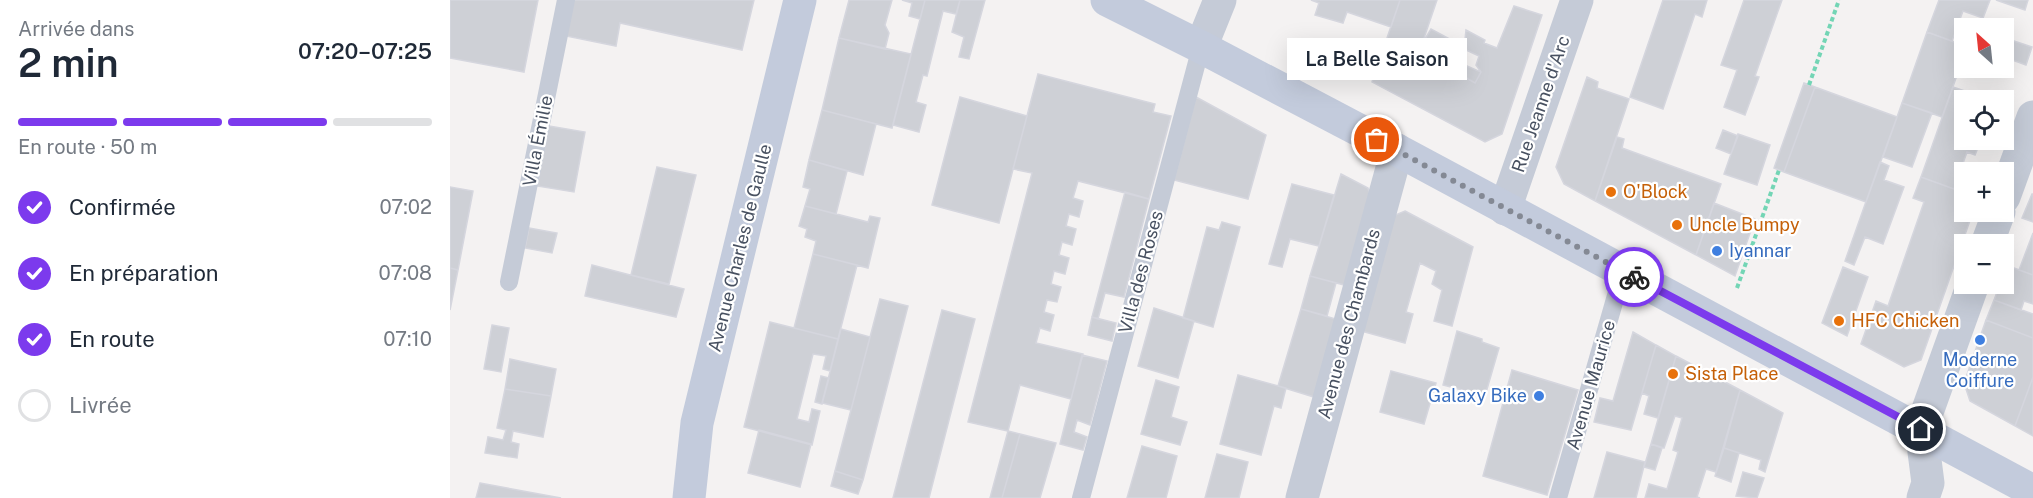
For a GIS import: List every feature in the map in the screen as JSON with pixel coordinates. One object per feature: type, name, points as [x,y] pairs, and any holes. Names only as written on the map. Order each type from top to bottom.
[{"type":"main road","name":"Avenue Charles de Gaulle","points":[[689,498],[697,423],[800,0]]},
{"type":"main road","points":[[1107,0],[1397,150],[2033,491]]},
{"type":"street","points":[[1201,47],[1220,0]]},
{"type":"street","name":"Rue Jeanne d'Arc","points":[[1505,209],[1577,0]]},
{"type":"street","points":[[2014,169],[2033,117]]},
{"type":"street","name":"Avenue des Chambards","points":[[1302,498],[1397,150]]},
{"type":"street","points":[[1923,498],[1928,483],[1921,429],[1969,294]]},
{"type":"lane","name":"Villa Émilie","points":[[509,282],[566,0]]},
{"type":"lane","name":"Villa des Roses","points":[[1081,498],[1201,47]]},
{"type":"lane","name":"Avenue Maurice","points":[[1558,498],[1623,271]]},
{"type":"path","points":[[1809,85],[1839,0]]},
{"type":"path","points":[[1724,325],[1779,170]]},
{"type":"building","points":[[450,0],[538,0],[524,72],[450,58]]},
{"type":"building","points":[[573,0],[754,0],[742,50],[620,23],[616,46],[566,36]]},
{"type":"building","points":[[849,0],[892,0],[885,25],[889,33],[885,49],[839,38]]},
{"type":"building","points":[[902,0],[925,0],[920,19],[909,16],[912,3]]},
{"type":"building","points":[[925,0],[960,0],[956,14],[943,11],[927,76],[923,75],[916,102],[926,105],[919,132],[893,125]]},
{"type":"building","points":[[960,0],[985,0],[969,59],[959,57],[964,37],[952,32]]},
{"type":"building","points":[[1311,0],[1400,0],[1391,27],[1347,12],[1343,23],[1315,15],[1319,3]]},
{"type":"building","points":[[1400,0],[1437,0],[1422,44],[1431,29],[1459,44],[1447,67],[1475,83],[1481,72],[1476,65],[1479,56],[1464,49],[1466,30],[1485,40],[1484,43],[1497,48],[1514,6],[1542,15],[1502,134],[1485,142],[1372,82]]},
{"type":"building","points":[[1663,0],[1707,0],[1702,17],[1695,14],[1663,109],[1630,97]]},
{"type":"building","points":[[1744,0],[1782,0],[1755,76],[1759,77],[1745,115],[1724,107],[1737,70],[1721,65]]},
{"type":"building","points":[[1939,0],[1990,0],[1983,18],[1963,11],[1960,18],[1954,18],[1952,41],[1927,32]]},
{"type":"building","points":[[1996,0],[2028,0],[2025,10]]},
{"type":"building","points":[[1927,32],[1954,42],[1954,78],[1956,78],[1942,117],[1902,103]]},
{"type":"building","points":[[839,38],[911,54],[892,128],[822,110]]},
{"type":"building","points":[[2014,41],[2032,47],[2026,65],[2014,61]]},
{"type":"building","points":[[1451,59],[1481,72],[1475,83],[1447,67]]},
{"type":"building","points":[[1038,74],[1155,104],[1153,112],[1171,116],[1149,199],[1078,181],[1073,198],[1083,201],[1079,217],[1069,214],[1066,226],[1076,229],[1072,245],[1062,242],[1059,255],[1069,258],[1065,274],[1054,271],[1051,284],[1061,287],[1057,302],[1047,300],[1044,312],[1054,315],[1050,331],[1040,328],[1036,343],[1083,354],[1071,399],[1020,385],[1008,431],[968,422],[1032,173],[1013,169]]},
{"type":"building","points":[[1587,77],[1598,82],[1597,88],[1629,99],[1595,201],[1564,184],[1556,167]]},
{"type":"building","points":[[1804,83],[1815,87],[1784,172],[1774,168]]},
{"type":"building","points":[[1815,87],[1897,117],[1866,202],[1784,172]]},
{"type":"building","points":[[1953,87],[1962,90],[1954,90],[1954,150],[1977,150],[1975,155],[1967,152],[1963,162],[1954,162],[1954,189],[1921,177]]},
{"type":"building","points":[[960,97],[1027,116],[999,223],[932,205]]},
{"type":"building","points":[[1196,97],[1266,135],[1248,199],[1174,180]]},
{"type":"building","points":[[1902,103],[1932,113],[1912,167],[1883,157]]},
{"type":"building","points":[[822,110],[876,124],[863,175],[809,160]]},
{"type":"building","points":[[549,126],[585,132],[574,192],[537,186]]},
{"type":"building","points":[[1723,130],[1738,136],[1731,154],[1716,148]]},
{"type":"building","points":[[1738,134],[1770,145],[1757,185],[1724,174]]},
{"type":"building","points":[[1617,137],[1624,139],[1622,148],[1721,184],[1696,255],[1595,201]]},
{"type":"building","points":[[809,160],[847,171],[836,214],[805,206],[810,189],[803,187]]},
{"type":"building","points":[[1880,162],[1889,166],[1884,180],[1904,187],[1883,244],[1865,237],[1854,265],[1845,261]]},
{"type":"building","points":[[657,167],[696,175],[669,284],[631,275]]},
{"type":"building","points":[[1341,174],[1368,188],[1372,202],[1348,286],[1310,276]]},
{"type":"building","points":[[1921,177],[1954,189],[1954,222],[1969,222],[1965,234],[1954,234],[1954,266],[1921,360],[1904,367],[1861,344],[1876,301],[1888,306],[1924,202],[1913,198]]},
{"type":"building","points":[[1292,184],[1334,195],[1319,246],[1290,239],[1282,267],[1269,264]]},
{"type":"building","points":[[450,187],[473,191],[458,270],[450,268]]},
{"type":"building","points":[[1125,192],[1149,199],[1124,297],[1105,293],[1098,319],[1092,317]]},
{"type":"building","points":[[2033,194],[2033,222],[2022,218]]},
{"type":"building","points":[[1714,203],[1755,219],[1735,276],[1696,255]]},
{"type":"building","points":[[805,206],[868,222],[870,216],[880,218],[868,268],[813,254],[816,241],[805,237],[807,229],[799,226]]},
{"type":"building","points":[[1405,211],[1473,247],[1452,326],[1434,321],[1442,290],[1432,284],[1436,271],[1420,263],[1406,312],[1413,314],[1405,343],[1361,331],[1393,216]]},
{"type":"building","points":[[1222,222],[1240,227],[1213,327],[1183,318],[1207,227],[1219,230]]},
{"type":"building","points":[[529,228],[557,233],[552,253],[525,248]]},
{"type":"building","points":[[2033,233],[2033,275],[2019,270]]},
{"type":"building","points":[[813,254],[857,265],[838,339],[794,328]]},
{"type":"building","points":[[592,265],[684,289],[676,317],[585,296]]},
{"type":"building","points":[[1843,267],[1868,277],[1847,336],[1822,323]]},
{"type":"building","points":[[450,268],[458,270],[450,310]]},
{"type":"building","points":[[2014,268],[2033,275],[2033,304],[2024,301],[2021,310],[1994,300],[1996,294],[2014,294]]},
{"type":"building","points":[[1310,276],[1336,283],[1327,316],[1301,309]]},
{"type":"building","points":[[880,299],[908,306],[863,480],[835,471]]},
{"type":"building","points":[[1994,300],[2033,314],[2033,338],[1986,320]]},
{"type":"building","points":[[1154,308],[1194,321],[1178,378],[1138,366]]},
{"type":"building","points":[[1301,309],[1339,320],[1317,398],[1278,386]]},
{"type":"building","points":[[942,310],[975,319],[929,498],[893,498]]},
{"type":"building","points":[[1092,317],[1116,323],[1112,341],[1088,335]]},
{"type":"building","points":[[1986,320],[2033,338],[2033,377],[2015,426],[1970,401],[1964,383]]},
{"type":"building","points":[[770,322],[838,339],[830,371],[823,369],[826,356],[813,354],[797,419],[809,422],[812,409],[820,411],[812,445],[744,427]]},
{"type":"building","points":[[492,325],[509,328],[501,372],[484,369]]},
{"type":"building","points":[[841,329],[870,337],[851,410],[822,403]]},
{"type":"building","points":[[1457,331],[1482,339],[1482,342],[1499,348],[1485,396],[1443,385]]},
{"type":"building","points":[[1633,332],[1656,345],[1631,430],[1594,422],[1600,398],[1613,401]]},
{"type":"building","points":[[1656,345],[1676,356],[1658,418],[1644,414],[1649,396],[1642,393]]},
{"type":"building","points":[[1082,355],[1107,361],[1090,425],[1077,420],[1074,432],[1087,437],[1083,450],[1060,444]]},
{"type":"building","points":[[1676,356],[1740,390],[1716,472],[1706,469],[1697,497],[1700,498],[1645,498],[1649,484],[1667,489],[1678,452],[1673,450],[1682,418],[1675,416],[1664,448],[1651,444]]},
{"type":"building","points":[[510,359],[556,369],[551,396],[505,389]]},
{"type":"building","points":[[1512,370],[1578,390],[1547,495],[1483,476]]},
{"type":"building","points":[[1391,371],[1436,383],[1424,424],[1380,412]]},
{"type":"building","points":[[1238,375],[1286,388],[1281,408],[1274,406],[1261,455],[1220,444]]},
{"type":"building","points":[[821,376],[829,378],[822,404],[815,402]]},
{"type":"building","points":[[2033,377],[2033,436],[2015,426]]},
{"type":"building","points":[[1156,380],[1179,387],[1171,417],[1187,422],[1180,445],[1141,434]]},
{"type":"building","points":[[505,389],[551,396],[543,437],[513,431],[511,442],[519,444],[517,458],[485,453],[488,437],[503,440],[506,430],[497,428]]},
{"type":"building","points":[[1740,390],[1783,413],[1765,472],[1759,469],[1761,460],[1724,448]]},
{"type":"building","points":[[759,430],[811,444],[800,487],[748,473]]},
{"type":"building","points":[[1008,431],[1020,434],[1002,498],[990,498]]},
{"type":"building","points":[[1020,434],[1056,443],[1040,498],[1002,498]]},
{"type":"building","points":[[1651,444],[1662,448],[1655,470],[1644,467]]},
{"type":"building","points":[[1142,446],[1177,456],[1166,498],[1127,498]]},
{"type":"building","points":[[1724,448],[1739,453],[1731,482],[1715,476]]},
{"type":"building","points":[[1607,452],[1645,462],[1636,498],[1594,498]]},
{"type":"building","points":[[1217,454],[1248,462],[1239,498],[1205,498]]},
{"type":"building","points":[[835,471],[863,480],[858,494],[831,486]]},
{"type":"building","points":[[1743,472],[1764,478],[1757,498],[1736,496]]},
{"type":"building","points":[[480,483],[561,498],[476,498]]},
{"type":"way so far","points":[[1377,140],[1634,277]]},
{"type":"place","name":"La Belle Saison","points":[[1377,140]]},
{"type":"place","name":"O'Block","points":[[1611,192]]},
{"type":"place","name":"Uncle Bumpy","points":[[1677,225]]},
{"type":"place","name":"Iyannar","points":[[1717,251]]},
{"type":"place","name":"HFC Chicken","points":[[1839,321]]},
{"type":"place","name":"Moderne Coiffure","points":[[1980,340]]},
{"type":"place","name":"Sista Place","points":[[1673,374]]},
{"type":"place","name":"Galaxy Bike","points":[[1539,396]]},
{"type":"route","points":[[1634,277],[1921,429]]}]
